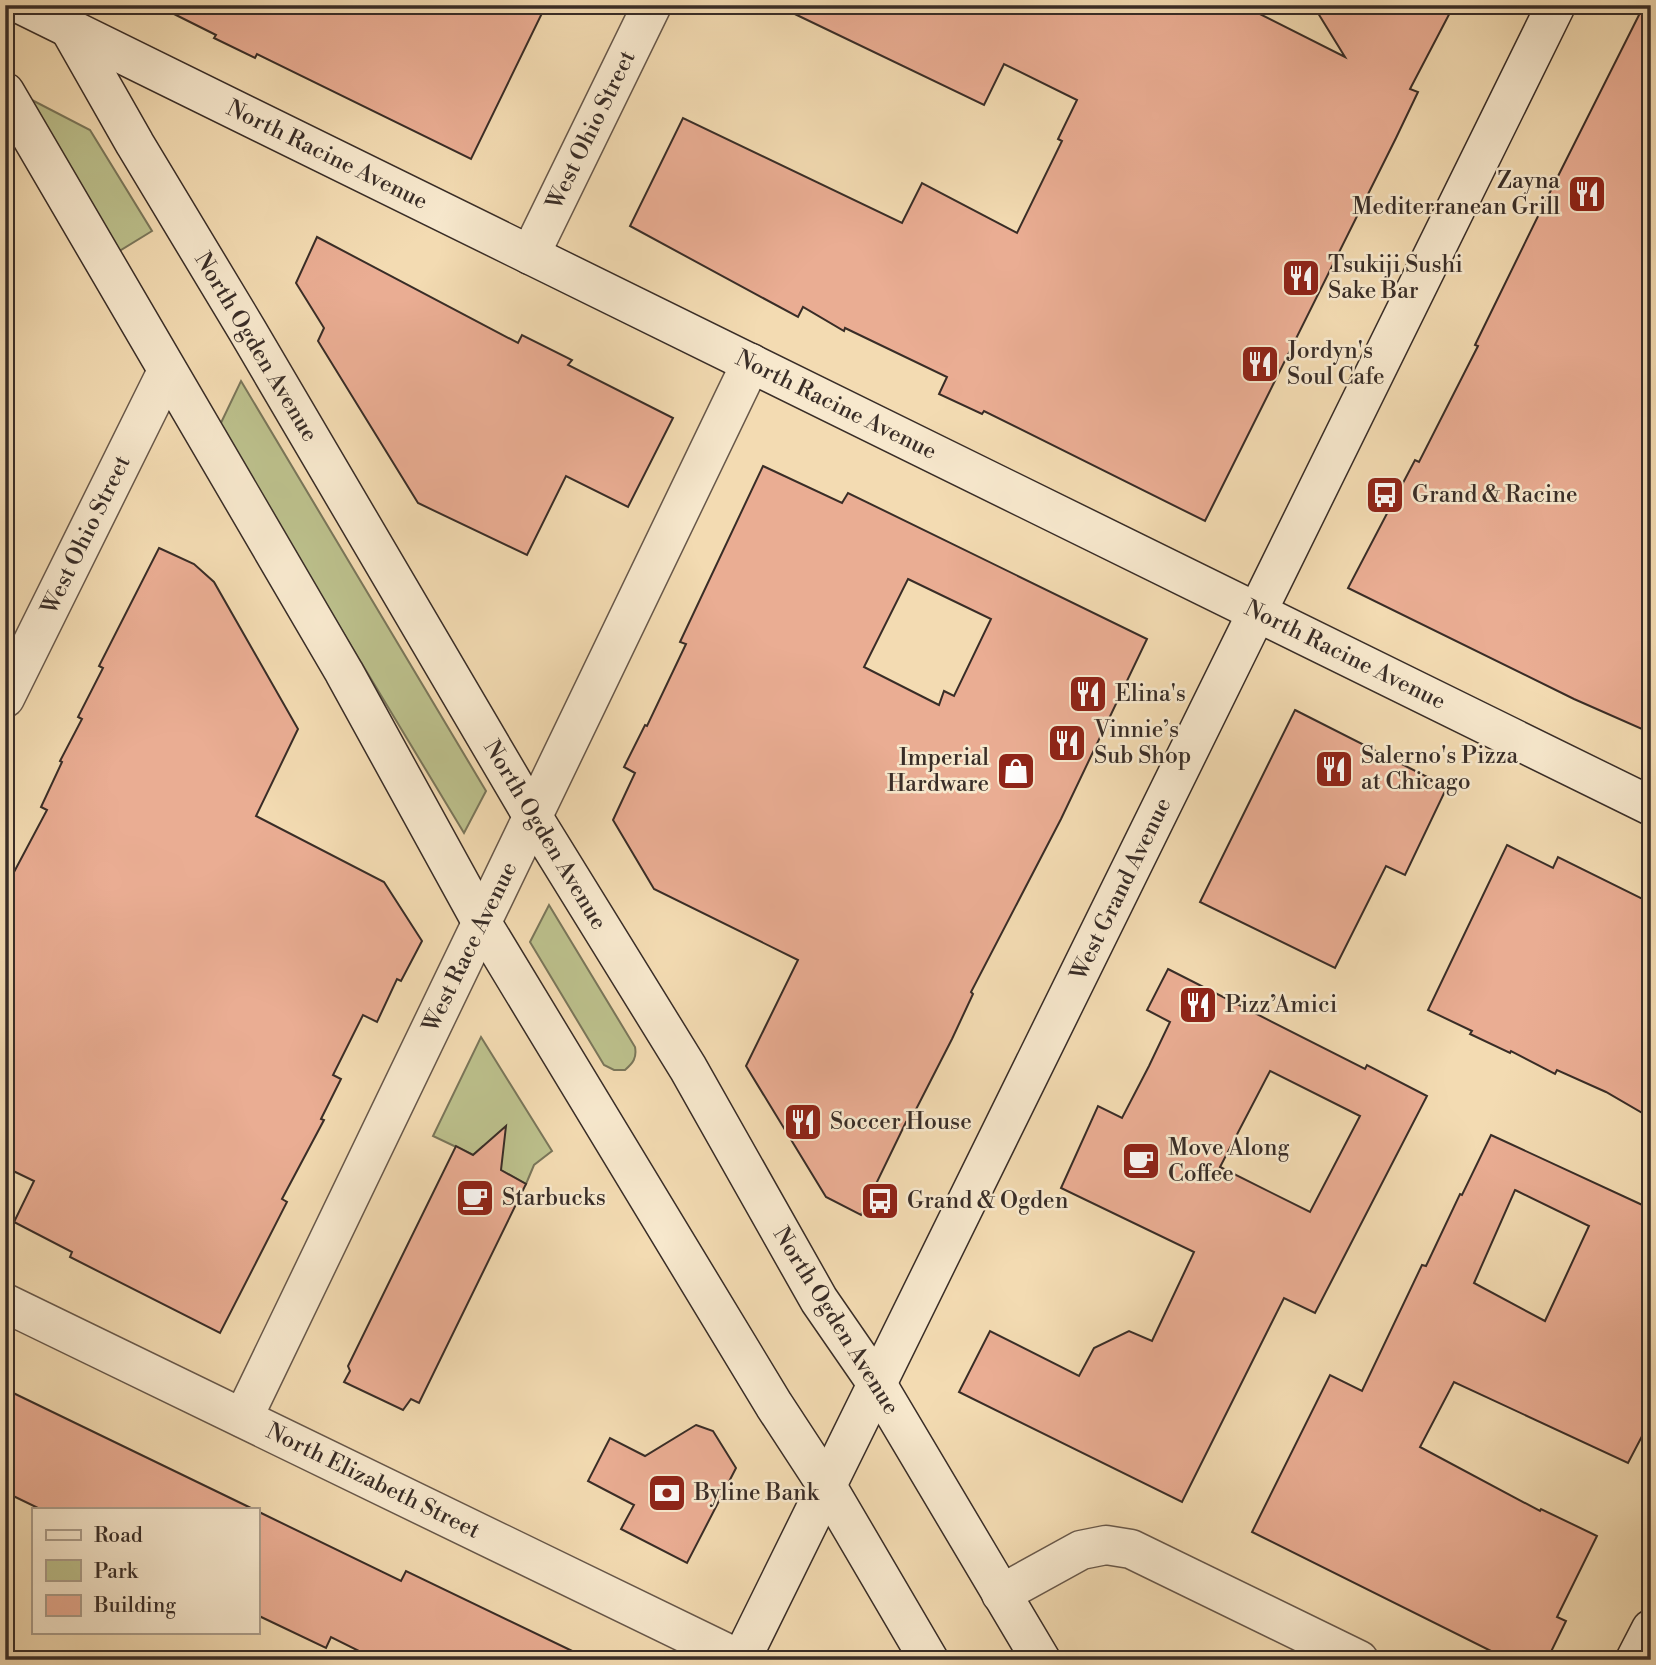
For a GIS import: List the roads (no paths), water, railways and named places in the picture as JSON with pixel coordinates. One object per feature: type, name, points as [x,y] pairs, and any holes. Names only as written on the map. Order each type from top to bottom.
[{"type":"main road","name":"North Racine Avenue","points":[[22,5],[62,17],[530,255],[1651,806]]},
{"type":"main road","name":"West Ohio Street","points":[[530,255],[652,5]]},
{"type":"main road","name":"West Grand Avenue","points":[[741,1660],[1556,5]]},
{"type":"main road","name":"North Ogden Avenue","points":[[62,17],[533,817],[688,1068],[819,1300],[877,1384],[1041,1660]]},
{"type":"main road","points":[[5,92],[344,673],[482,923],[827,1486],[929,1660]]},
{"type":"main road","name":"West Race Avenue","points":[[243,1418],[751,363]]},
{"type":"main road","name":"West Ohio Street","points":[[5,698],[167,371]]},
{"type":"main road","name":"North Elizabeth Street","points":[[5,1303],[741,1660]]},
{"type":"main road","points":[[1001,1594],[1081,1550],[1106,1545],[1131,1549],[1359,1660]]},
{"type":"main road","points":[[1635,1660],[1651,1629]]},
{"type":"place","name":"Zayna Mediterranean Grill","points":[[1587,194]]},
{"type":"place","name":"Tsukiji Sushi Sake Bar","points":[[1301,278]]},
{"type":"place","name":"Jordyn's Soul Cafe","points":[[1260,364]]},
{"type":"place","name":"Grand & Racine","points":[[1385,495]]},
{"type":"place","name":"Elina's","points":[[1088,694]]},
{"type":"place","name":"Vinnie’s Sub Shop","points":[[1067,743]]},
{"type":"place","name":"Salerno's Pizza at Chicago","points":[[1334,769]]},
{"type":"place","name":"Imperial Hardware","points":[[1016,771]]},
{"type":"place","name":"Pizz’Amici","points":[[1198,1005]]},
{"type":"place","name":"Soccer House","points":[[803,1122]]},
{"type":"place","name":"Move Along Coffee","points":[[1141,1161]]},
{"type":"place","name":"Starbucks","points":[[475,1198]]},
{"type":"place","name":"Grand & Ogden","points":[[880,1201]]},
{"type":"place","name":"Byline Bank","points":[[667,1493]]}]
